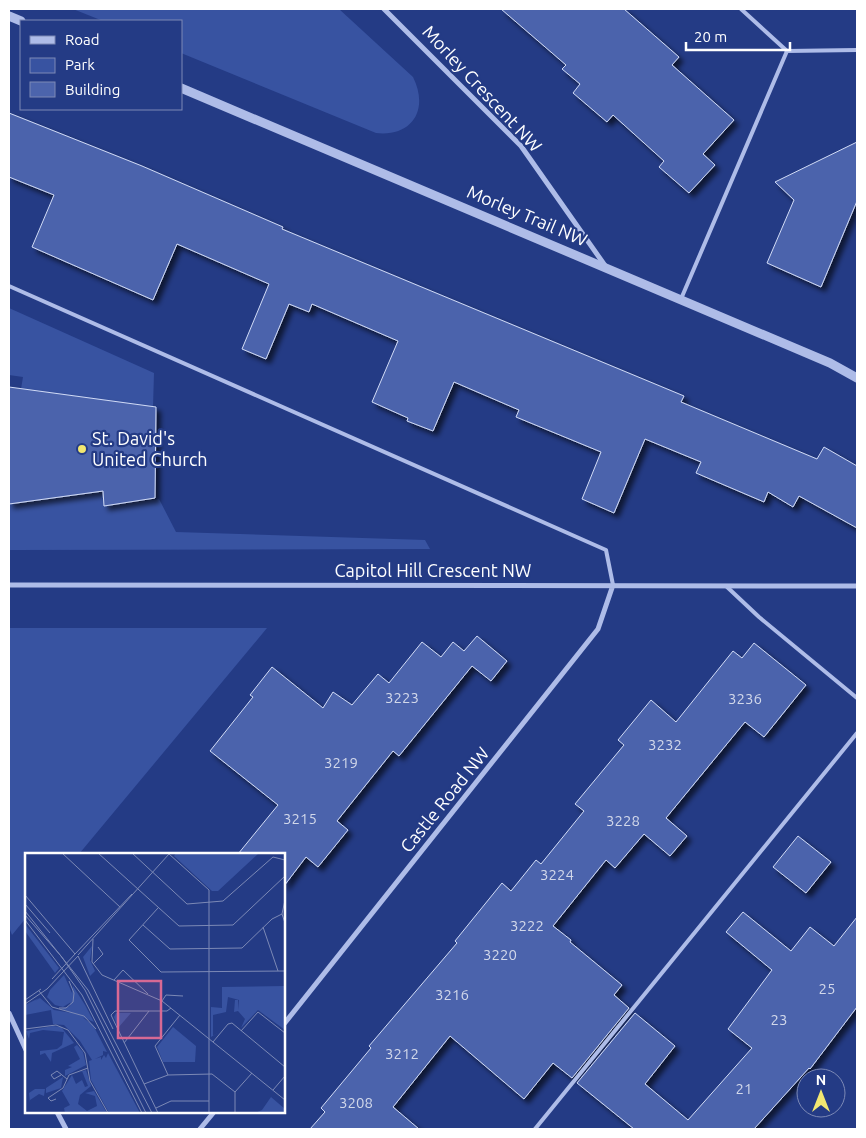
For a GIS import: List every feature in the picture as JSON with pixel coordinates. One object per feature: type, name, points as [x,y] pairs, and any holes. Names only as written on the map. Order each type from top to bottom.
[{"type":"street","name":"Morley Crescent NW","points":[[384,9],[521,146],[606,267]]},
{"type":"street","name":"Morley Trail NW","points":[[182,88],[681,299],[830,363],[857,378]]},
{"type":"street","name":"Capitol Hill Crescent NW","points":[[9,585],[857,586]]},
{"type":"street","name":"Castle Road NW","points":[[285,1023],[598,629],[614,585]]},
{"type":"street","points":[[9,1013],[25,1048]]},
{"type":"street","points":[[58,1113],[66,1129]]},
{"type":"street","points":[[200,1129],[213,1113]]},
{"type":"lane","points":[[740,9],[787,51],[857,50]]},
{"type":"lane","points":[[681,299],[787,51]]},
{"type":"lane","points":[[9,286],[606,550],[614,585]]},
{"type":"lane","points":[[726,586],[759,617],[857,698]]},
{"type":"lane","points":[[535,1129],[857,733]]},
{"type":"green space","points":[[73,9],[339,9],[413,77],[418,89],[418,110],[408,125],[400,130],[389,133],[376,133],[182,53],[182,20],[100,20]]},
{"type":"green space","points":[[9,308],[154,373],[153,407],[21,389],[23,377],[9,375]]},
{"type":"green space","points":[[103,491],[105,506],[159,499],[176,532],[425,540],[430,549],[9,550],[9,504]]},
{"type":"green space","points":[[9,628],[267,628],[80,853],[25,853],[25,919],[12,935],[9,927]]},
{"type":"building","points":[[501,9],[624,9],[679,57],[672,65],[734,120],[703,154],[715,165],[689,193],[659,167],[664,161],[613,115],[607,122],[573,93],[580,84],[562,69],[566,65]]},
{"type":"building","points":[[9,113],[142,166],[283,227],[282,229],[684,396],[681,402],[817,459],[824,447],[857,466],[857,528],[799,496],[793,507],[768,492],[764,502],[696,473],[701,462],[645,439],[614,513],[582,499],[601,452],[516,417],[519,410],[454,382],[433,431],[407,421],[408,418],[372,402],[398,341],[312,304],[309,312],[289,304],[266,359],[242,349],[269,284],[177,244],[153,300],[32,247],[54,195],[9,177]]},
{"type":"building","points":[[857,142],[857,201],[821,287],[767,263],[794,200],[775,182]]},
{"type":"building","name":"St. David's United Church","points":[[9,387],[156,407],[155,498],[104,506],[103,491],[9,504]]},
{"type":"building","points":[[477,636],[507,661],[491,681],[472,666],[399,756],[393,751],[337,821],[348,830],[318,867],[306,857],[285,885],[285,853],[239,853],[278,805],[210,751],[253,697],[250,695],[272,667],[323,708],[333,692],[352,705],[378,674],[389,683],[422,642],[441,657],[453,642],[464,651]]},
{"type":"building","points":[[754,643],[806,685],[764,737],[745,722],[666,818],[687,836],[670,856],[644,834],[615,868],[606,860],[553,926],[622,985],[614,995],[629,1008],[572,1078],[553,1063],[524,1099],[450,1036],[393,1107],[419,1129],[310,1129],[325,1112],[321,1108],[371,1048],[369,1046],[457,943],[455,941],[502,883],[511,891],[536,860],[541,864],[584,811],[575,804],[624,745],[618,740],[651,700],[676,722],[733,651],[742,658]]},
{"type":"building","points":[[798,836],[831,862],[806,893],[773,867]]},
{"type":"building","points":[[743,912],[791,951],[810,927],[834,946],[857,917],[857,1007],[811,1068],[796,1068],[796,1082],[754,1129],[634,1129],[577,1083],[635,1013],[675,1046],[645,1084],[688,1120],[752,1048],[728,1029],[772,970],[726,932]]},
{"type":"place","name":"St. David's United Church","points":[[82,449]]}]
